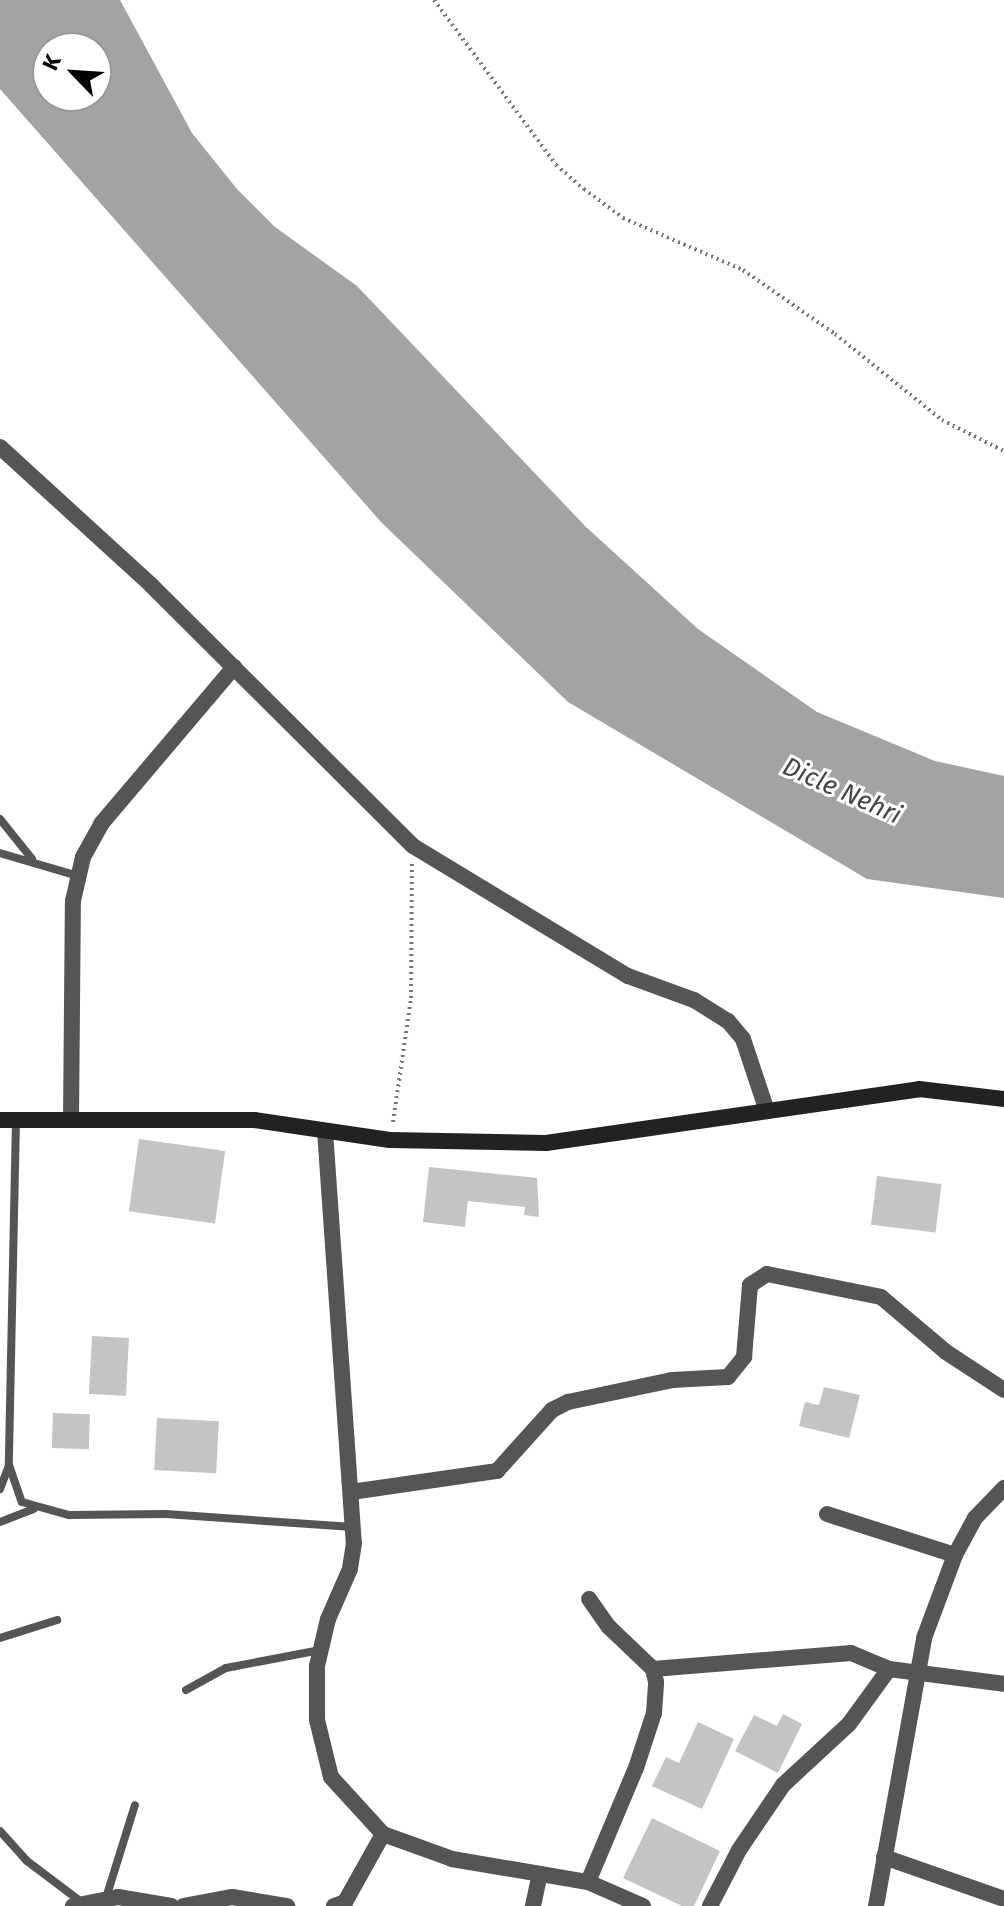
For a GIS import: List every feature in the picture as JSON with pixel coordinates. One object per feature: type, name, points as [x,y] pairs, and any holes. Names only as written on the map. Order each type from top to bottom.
[{"type":"street","points":[[0,447],[234,667],[413,846],[628,976],[694,1000],[728,1021],[743,1039],[767,1111]]},
{"type":"street","points":[[71,1120],[71,965],[79,876],[101,824],[234,667]]},
{"type":"street","points":[[8,1120],[254,1120],[390,1140],[546,1143],[919,1089],[1004,1099]]},
{"type":"street","points":[[325,1131],[353,1527],[350,1569],[320,1650],[317,1720],[331,1777],[383,1834],[452,1859],[588,1882],[643,1906]]},
{"type":"street","points":[[351,1492],[497,1471],[552,1410],[568,1402],[672,1380],[728,1377],[744,1357],[750,1285],[767,1274],[881,1297],[946,1352],[1004,1390]]},
{"type":"street","points":[[876,1906],[916,1673],[955,1555],[975,1518],[1004,1488]]},
{"type":"street","points":[[827,1514],[955,1555]]},
{"type":"street","points":[[588,1882],[654,1713],[653,1669],[608,1626],[589,1599]]},
{"type":"street","points":[[653,1669],[851,1653],[889,1669],[1004,1684]]},
{"type":"street","points":[[710,1906],[739,1850],[783,1785],[849,1724],[889,1669]]},
{"type":"street","points":[[334,1906],[345,1902],[383,1834]]},
{"type":"street","points":[[884,1857],[1004,1899]]},
{"type":"street","points":[[533,1906],[540,1874]]},
{"type":"street","points":[[183,1906],[232,1897],[287,1906]]},
{"type":"street","points":[[76,1904],[106,1898],[171,1906]]},
{"type":"lane","points":[[0,819],[33,859]]},
{"type":"lane","points":[[0,853],[33,859],[79,876]]},
{"type":"lane","points":[[8,1120],[9,1465],[22,1502],[34,1509]]},
{"type":"lane","points":[[0,1489],[9,1465]]},
{"type":"lane","points":[[0,1522],[34,1509],[353,1527]]},
{"type":"lane","points":[[0,1638],[57,1620]]},
{"type":"lane","points":[[186,1690],[226,1668],[320,1650]]},
{"type":"lane","points":[[106,1898],[135,1805]]},
{"type":"lane","points":[[0,1831],[27,1861],[76,1904]]},
{"type":"path","points":[[434,0],[445,22],[556,165],[584,189],[623,218],[743,270],[835,334],[942,420],[1004,451]]},
{"type":"path","points":[[390,1140],[411,998],[413,846]]},
{"type":"water","name":"Dicle Nehri","points":[[0,0],[120,0],[192,133],[237,189],[275,227],[357,286],[585,526],[698,629],[817,712],[935,761],[1004,776],[1004,898],[867,879],[568,702],[381,522],[0,89]]},
{"type":"building","points":[[139,1139],[225,1151],[215,1223],[129,1211]]},
{"type":"building","points":[[429,1167],[537,1178],[539,1217],[524,1215],[525,1207],[468,1201],[465,1227],[423,1222]]},
{"type":"building","points":[[877,1176],[942,1184],[936,1233],[871,1225]]},
{"type":"building","points":[[92,1336],[129,1338],[126,1396],[89,1394]]},
{"type":"building","points":[[824,1387],[860,1395],[849,1438],[799,1426],[805,1402],[819,1405]]},
{"type":"building","points":[[53,1413],[90,1414],[89,1449],[52,1448]]},
{"type":"building","points":[[157,1418],[219,1421],[216,1473],[154,1470]]},
{"type":"building","points":[[783,1714],[802,1724],[778,1773],[735,1751],[754,1715],[777,1726]]},
{"type":"building","points":[[698,1722],[734,1739],[702,1809],[652,1786],[666,1757],[679,1763]]},
{"type":"building","points":[[652,1818],[720,1851],[694,1906],[682,1906],[623,1878]]}]
